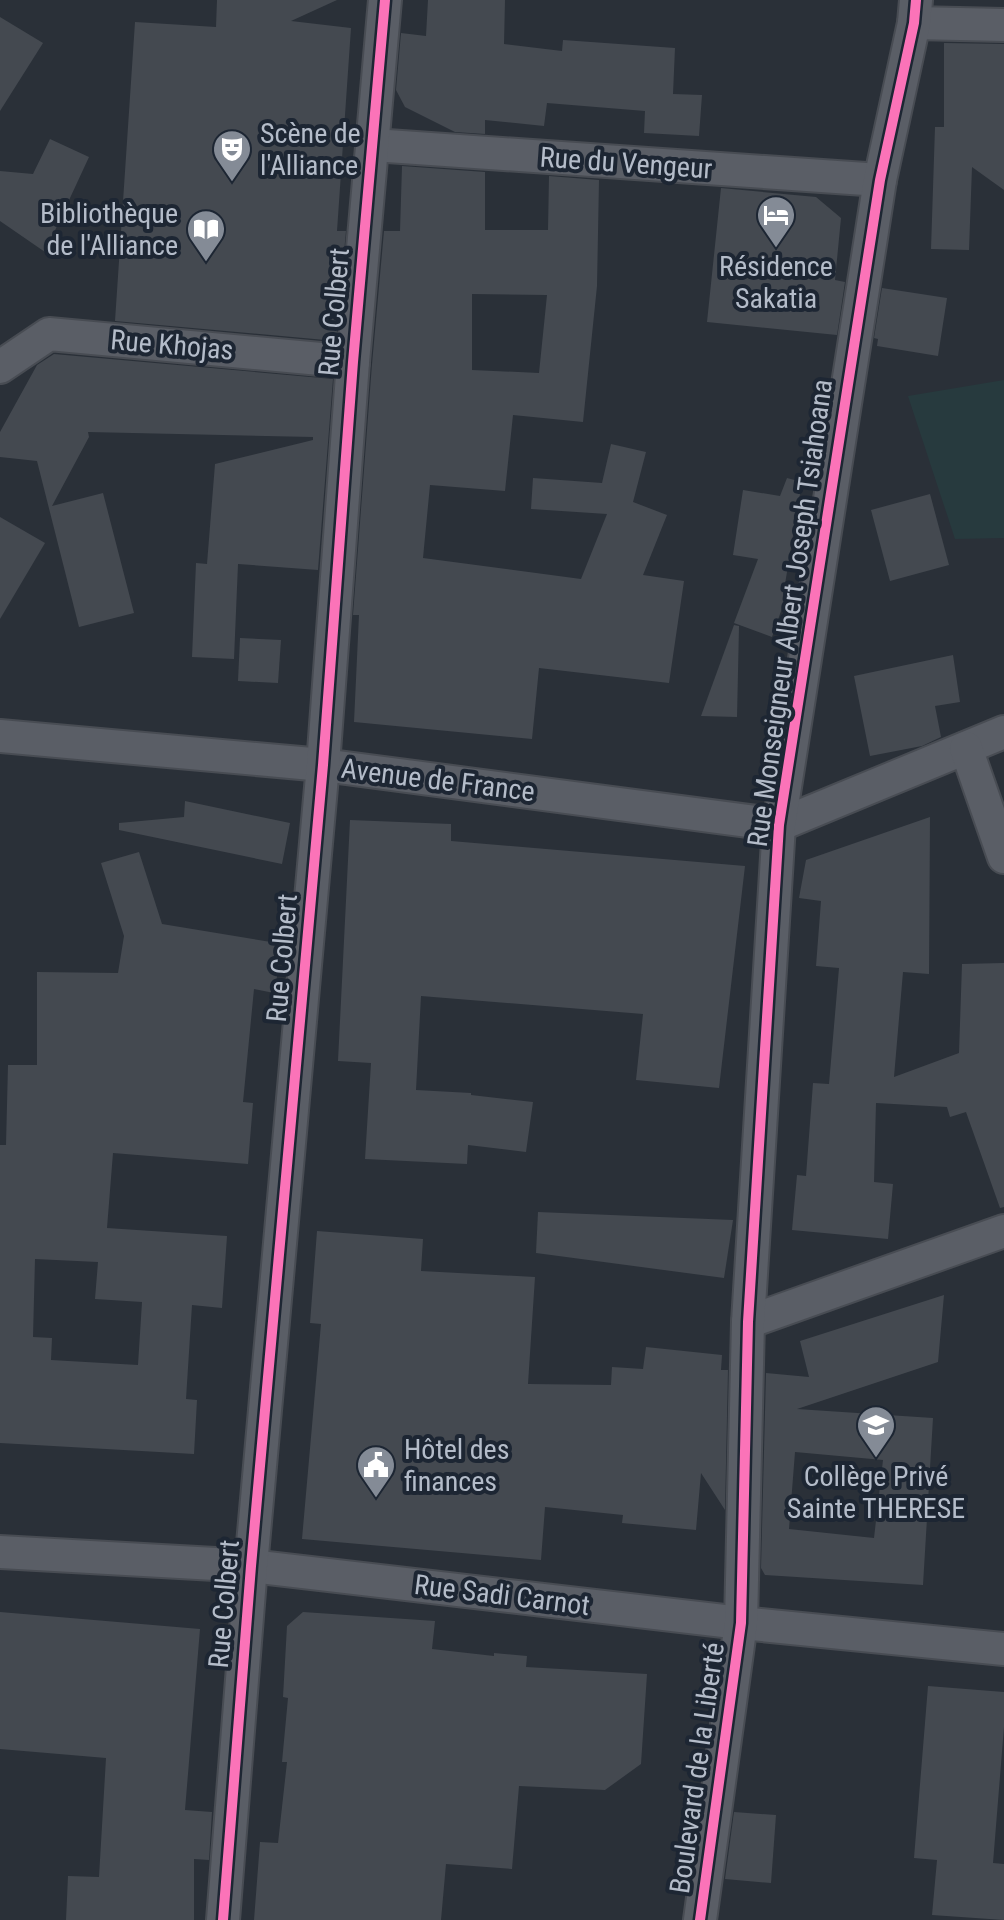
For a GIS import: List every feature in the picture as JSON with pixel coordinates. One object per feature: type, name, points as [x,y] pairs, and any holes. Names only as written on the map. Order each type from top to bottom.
[{"type":"street","name":"Rue Colbert","points":[[223,1920],[251,1566],[323,765],[353,362],[385,0]]},
{"type":"street","points":[[915,11],[1004,25]]},
{"type":"street","name":"Rue Monseigneur Albert Joseph Tsiahoana","points":[[741,1623],[748,1322],[779,825],[880,180],[915,11]]},
{"type":"street","name":"Rue du Vengeur","points":[[373,145],[880,180]]},
{"type":"street","name":"Rue Khojas","points":[[0,367],[49,334],[353,362]]},
{"type":"street","points":[[779,825],[1004,732]]},
{"type":"street","name":"Avenue de France","points":[[0,736],[323,765],[779,825]]},
{"type":"street","points":[[966,748],[1004,857]]},
{"type":"street","points":[[748,1322],[1004,1231]]},
{"type":"street","name":"Rue Sadi Carnot","points":[[0,1552],[251,1566],[741,1623],[1004,1649]]},
{"type":"street","name":"Boulevard de la Liberté","points":[[700,1920],[741,1623]]},
{"type":"green space","points":[[1004,380],[1004,538],[955,539],[908,396]]},
{"type":"building","name":"Scène de l'Alliance","points":[[217,0],[337,0],[291,21],[351,28],[337,231],[346,231],[336,341],[115,321],[135,22],[216,27]]},
{"type":"building","points":[[428,0],[505,0],[504,44],[562,51],[563,40],[675,48],[673,94],[702,95],[699,136],[644,133],[645,111],[547,103],[544,126],[485,120],[485,134],[455,132],[405,107],[396,90],[401,33],[426,36]]},
{"type":"building","points":[[0,17],[43,43],[0,111]]},
{"type":"building","points":[[944,43],[1004,44],[1004,190],[972,167],[969,250],[931,249],[935,127],[944,127]]},
{"type":"building","points":[[50,139],[89,157],[45,252],[0,221],[0,171],[33,174]]},
{"type":"building","points":[[402,166],[485,172],[485,230],[548,230],[549,176],[599,180],[597,286],[583,422],[513,415],[505,491],[430,485],[423,558],[581,579],[607,514],[531,509],[533,478],[602,483],[611,444],[646,452],[633,502],[667,515],[643,575],[684,581],[669,683],[539,668],[532,739],[354,722],[359,615],[353,615],[384,231],[400,231]],"holes":[[[472,294],[547,295],[539,373],[472,370]]]},
{"type":"building","name":"Résidence Sakatia","points":[[721,188],[816,197],[841,218],[835,280],[845,282],[837,335],[707,322]]},
{"type":"building","points":[[882,288],[947,298],[938,356],[877,346],[878,339],[874,338]]},
{"type":"building","points":[[54,354],[333,379],[318,570],[238,564],[234,659],[192,657],[196,563],[207,564],[215,464],[313,440],[313,437],[88,432],[89,437],[52,506],[103,493],[134,613],[79,627],[37,461],[0,457],[0,432],[37,365]]},
{"type":"building","points":[[787,478],[802,482],[784,590],[788,591],[772,637],[734,623],[758,559],[733,555],[743,490],[780,496]]},
{"type":"building","points":[[930,494],[949,565],[890,581],[871,510]]},
{"type":"building","points":[[0,517],[45,543],[0,619]]},
{"type":"building","points":[[734,625],[739,626],[737,717],[701,716]]},
{"type":"building","points":[[240,638],[281,640],[278,683],[238,681]]},
{"type":"building","points":[[953,655],[960,702],[935,706],[941,737],[922,746],[870,756],[854,676]]},
{"type":"building","points":[[185,801],[290,823],[282,864],[119,830],[119,823],[184,817]]},
{"type":"building","points":[[930,817],[929,974],[903,972],[894,1077],[959,1053],[962,964],[1004,963],[1004,1207],[1000,1208],[966,1112],[950,1117],[947,1107],[876,1103],[874,1182],[893,1184],[888,1239],[792,1230],[797,1175],[806,1176],[813,1083],[829,1084],[839,968],[816,966],[821,901],[799,898],[806,860]]},
{"type":"building","points":[[350,820],[451,824],[451,841],[745,866],[719,1088],[636,1080],[643,1014],[421,996],[416,1090],[471,1093],[533,1102],[526,1152],[468,1145],[467,1164],[365,1159],[371,1063],[338,1061]]},
{"type":"building","points":[[139,852],[162,924],[283,944],[274,993],[254,989],[243,1102],[253,1103],[248,1164],[113,1153],[107,1228],[227,1236],[222,1308],[192,1305],[186,1399],[197,1400],[194,1454],[0,1443],[0,1145],[6,1145],[8,1065],[37,1065],[37,972],[118,973],[124,936],[101,863]],"holes":[[[35,1259],[98,1262],[95,1299],[142,1302],[138,1365],[51,1360],[52,1338],[33,1337]]]},
{"type":"building","points":[[538,1212],[733,1220],[724,1278],[536,1253]]},
{"type":"building","points":[[317,1231],[423,1239],[421,1271],[535,1277],[528,1384],[611,1385],[612,1367],[643,1369],[646,1347],[722,1355],[721,1370],[728,1370],[725,1510],[701,1473],[696,1530],[622,1523],[623,1515],[545,1507],[541,1560],[302,1539],[321,1324],[310,1323]]},
{"type":"building","points":[[944,1295],[938,1362],[797,1409],[933,1418],[923,1585],[765,1575],[761,1568],[766,1373],[809,1377],[800,1341]],"holes":[[[795,1452],[883,1460],[874,1538],[789,1529]]]},
{"type":"building","points":[[0,1612],[200,1629],[185,1810],[212,1812],[209,1860],[194,1859],[194,1920],[66,1920],[68,1876],[99,1877],[106,1758],[0,1749]]},
{"type":"building","points":[[303,1612],[435,1621],[432,1649],[494,1656],[494,1653],[527,1656],[526,1667],[647,1674],[641,1764],[605,1790],[519,1786],[512,1869],[446,1864],[441,1920],[254,1920],[260,1842],[278,1843],[287,1762],[282,1762],[288,1698],[283,1697],[287,1626]]},
{"type":"building","points":[[928,1686],[1004,1692],[993,1863],[1004,1864],[1004,1920],[932,1915],[937,1860],[914,1858]]},
{"type":"building","points":[[734,1812],[776,1815],[771,1883],[725,1879]]},
{"type":"cycle path","points":[[223,1920],[251,1566],[323,765],[353,362],[385,0]]},
{"type":"cycle path","points":[[700,1920],[741,1623],[748,1322],[779,825],[880,180],[914,23],[916,0]]},
{"type":"place","name":"Scène de l'Alliance","points":[[232,183]]},
{"type":"place","name":"Résidence Sakatia","points":[[776,249]]},
{"type":"place","name":"Bibliothèque de l'Alliance","points":[[206,263]]},
{"type":"place","name":"Collège Privé Sainte THERESE","points":[[876,1459]]},
{"type":"place","name":"Hôtel des finances","points":[[376,1499]]}]
